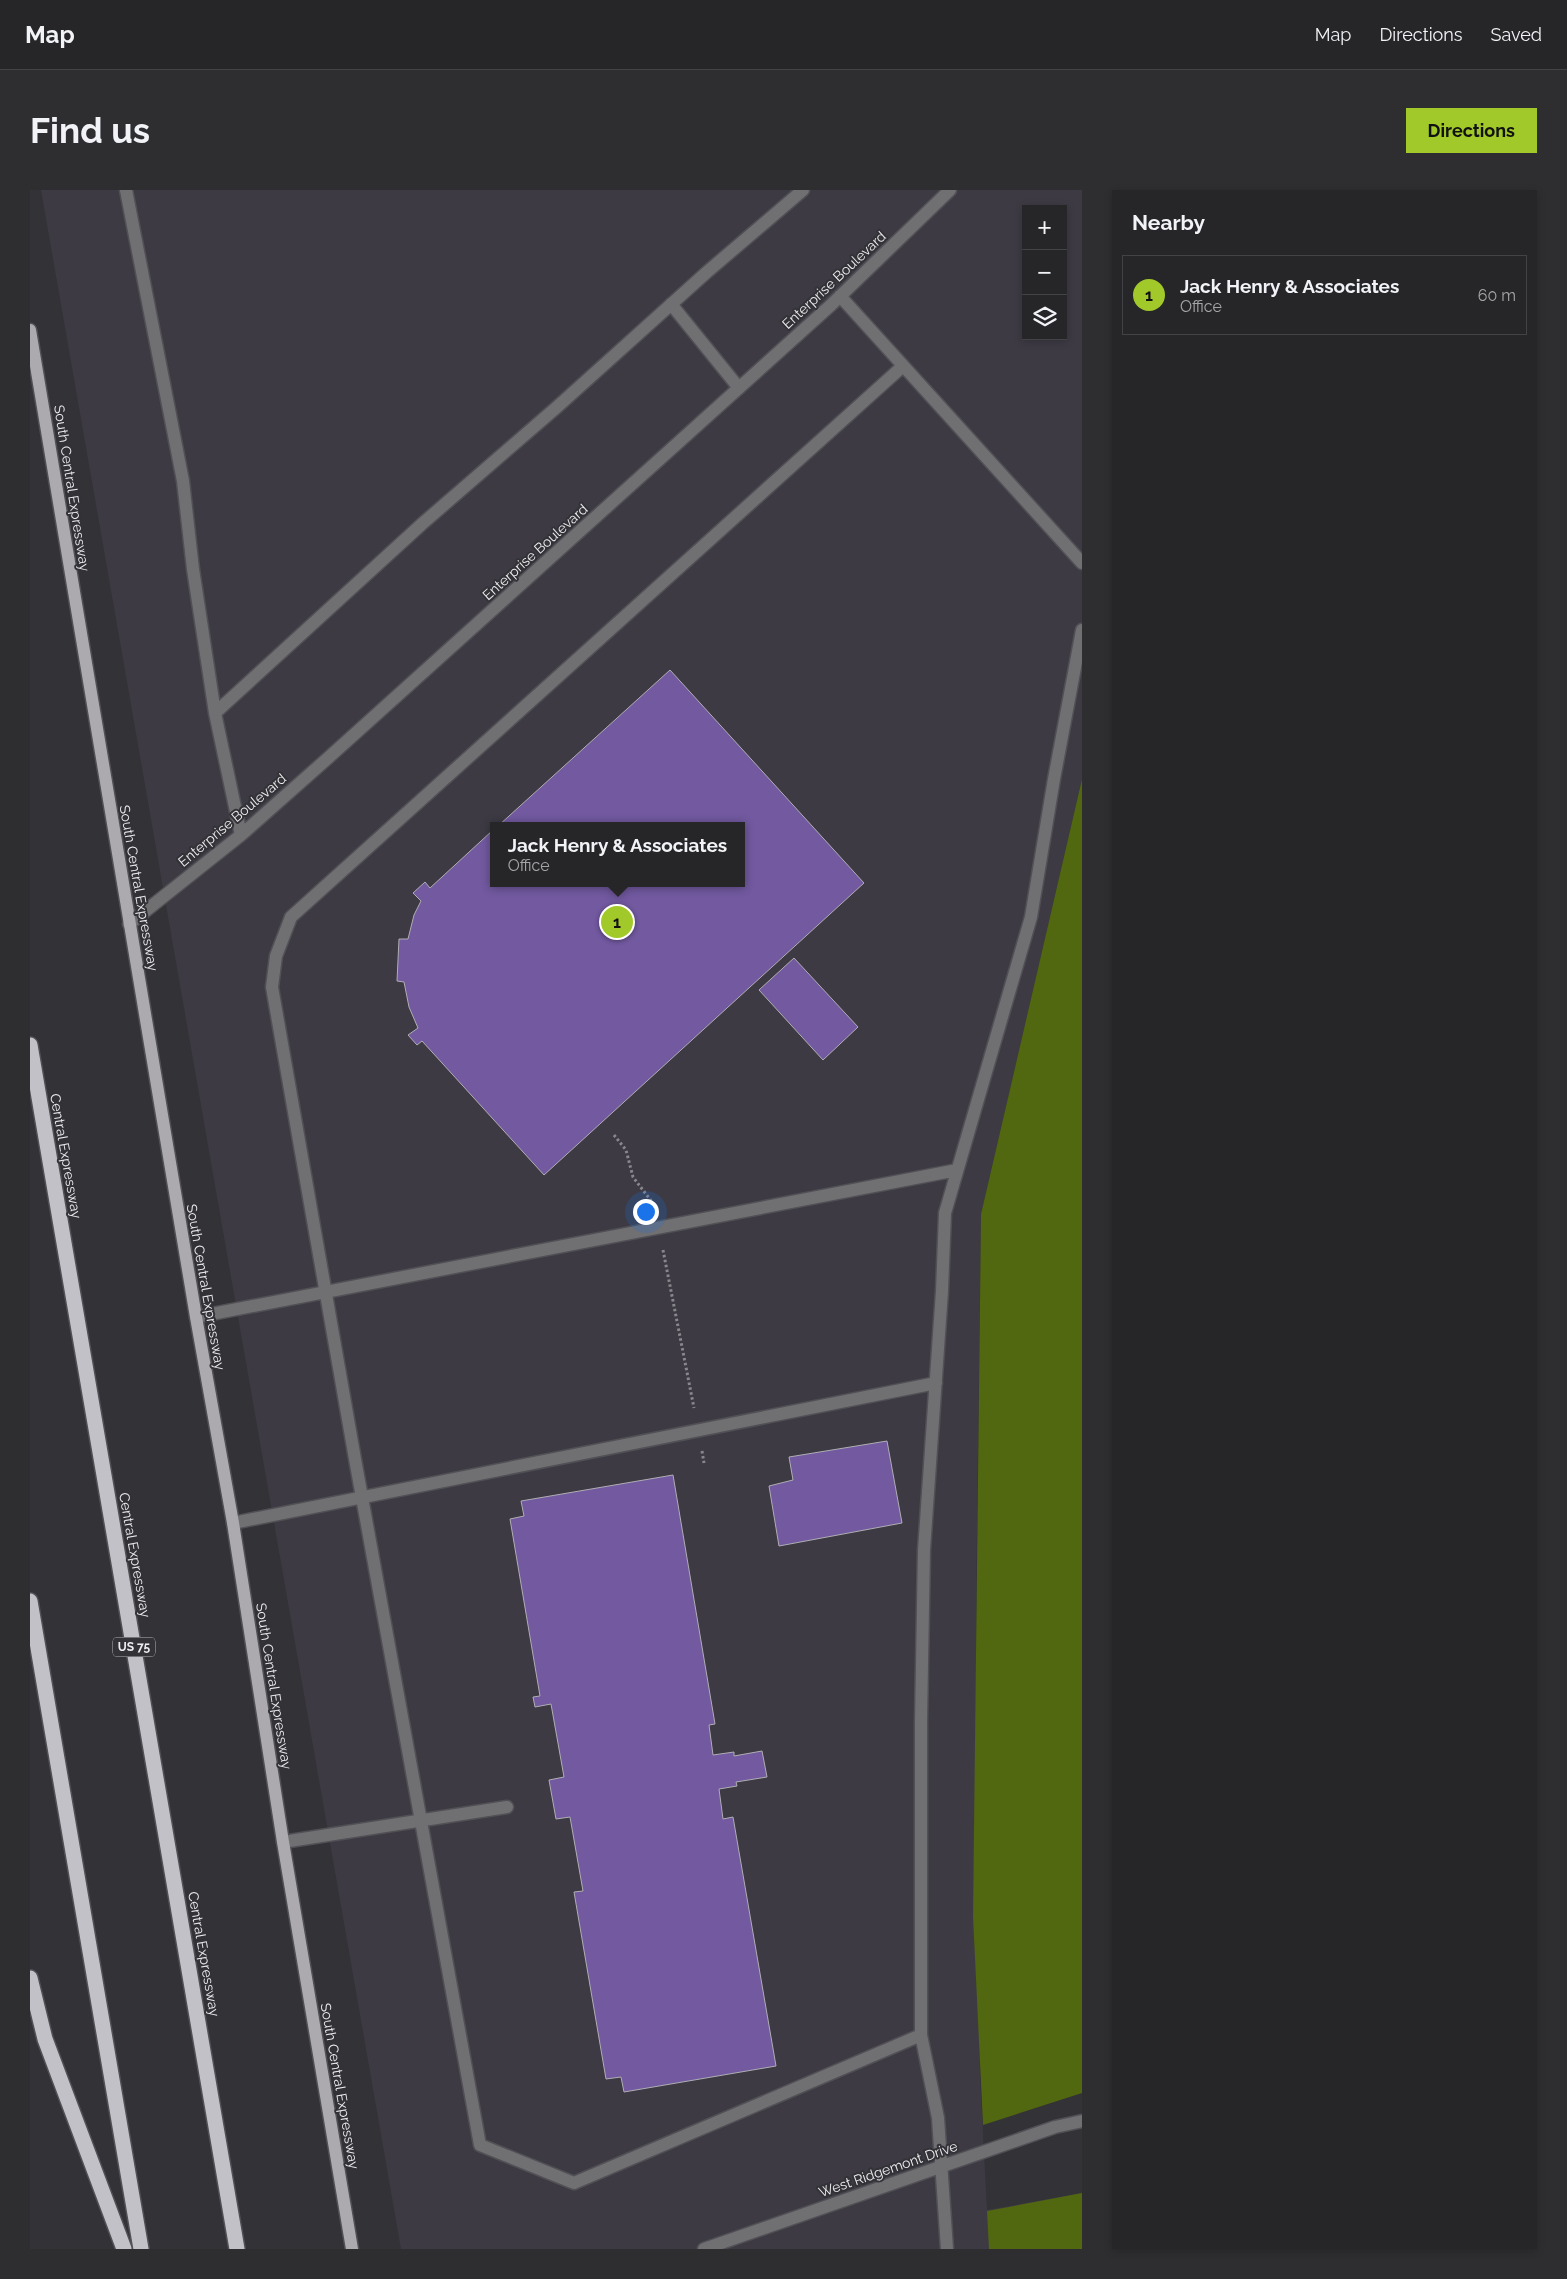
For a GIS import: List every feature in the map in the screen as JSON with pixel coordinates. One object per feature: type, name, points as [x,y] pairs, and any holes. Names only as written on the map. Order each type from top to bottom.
[{"type":"highway","name":"Central Expressway","points":[[30,1045],[237,2249]]},
{"type":"highway","points":[[30,1601],[141,2249]]},
{"type":"highway","points":[[30,1978],[45,2039],[124,2249]]},
{"type":"main road","name":"South Central Expressway","points":[[30,330],[129,924],[233,1522],[352,2249]]},
{"type":"street","points":[[126,190],[183,481],[193,569],[215,713],[241,835]]},
{"type":"street","points":[[215,713],[422,523],[558,407],[671,304],[803,190]]},
{"type":"street","name":"Enterprise Boulevard","points":[[129,924],[241,835],[739,388],[840,296],[950,190]]},
{"type":"street","points":[[840,296],[1082,563]]},
{"type":"street","points":[[671,304],[739,388]]},
{"type":"street","points":[[903,366],[291,917],[276,956],[272,987],[273,1003],[480,2145],[574,2183],[921,2035]]},
{"type":"street","points":[[947,2249],[938,2118],[921,2035],[921,1721],[924,1550],[936,1383],[944,1212],[1031,917],[1082,630]]},
{"type":"street","points":[[196,1317],[957,1170]]},
{"type":"street","points":[[233,1522],[936,1383]]},
{"type":"street","points":[[284,1842],[506,1807]]},
{"type":"street","name":"West Ridgemont Drive","points":[[704,2249],[1056,2127],[1082,2121]]},
{"type":"path","points":[[614,1135],[626,1150],[633,1177],[652,1202],[659,1228],[704,1463]]},
{"type":"shaded area","points":[[41,190],[1082,190],[1082,779],[981,1214],[976,1611],[980,2078],[987,2210],[1082,2193],[1082,2249],[401,2249]]},
{"type":"green space","points":[[1082,779],[1082,2093],[983,2125],[973,1917],[981,1214]]},
{"type":"green space","points":[[1082,2193],[1082,2249],[989,2249],[987,2211]]},
{"type":"building","points":[[670,670],[864,883],[544,1175],[422,1041],[417,1045],[408,1035],[418,1028],[409,1007],[404,982],[397,981],[399,939],[408,939],[414,915],[421,901],[413,893],[425,882],[430,888],[490,833],[490,887],[745,887],[745,822],[502,822]]},
{"type":"building","points":[[794,958],[858,1027],[823,1060],[759,990]]},
{"type":"building","points":[[887,1441],[902,1523],[779,1546],[769,1486],[793,1480],[789,1457]]},
{"type":"building","points":[[673,1475],[715,1724],[709,1725],[713,1755],[734,1752],[734,1756],[762,1751],[767,1777],[736,1782],[737,1786],[719,1789],[723,1819],[733,1817],[776,2066],[624,2092],[621,2077],[606,2079],[574,1892],[583,1891],[570,1817],[556,1819],[549,1780],[564,1777],[551,1704],[535,1707],[533,1697],[540,1696],[510,1519],[524,1516],[521,1501]]},
{"type":"place","name":"Jack Henry & Associates","points":[[617,922]]}]
